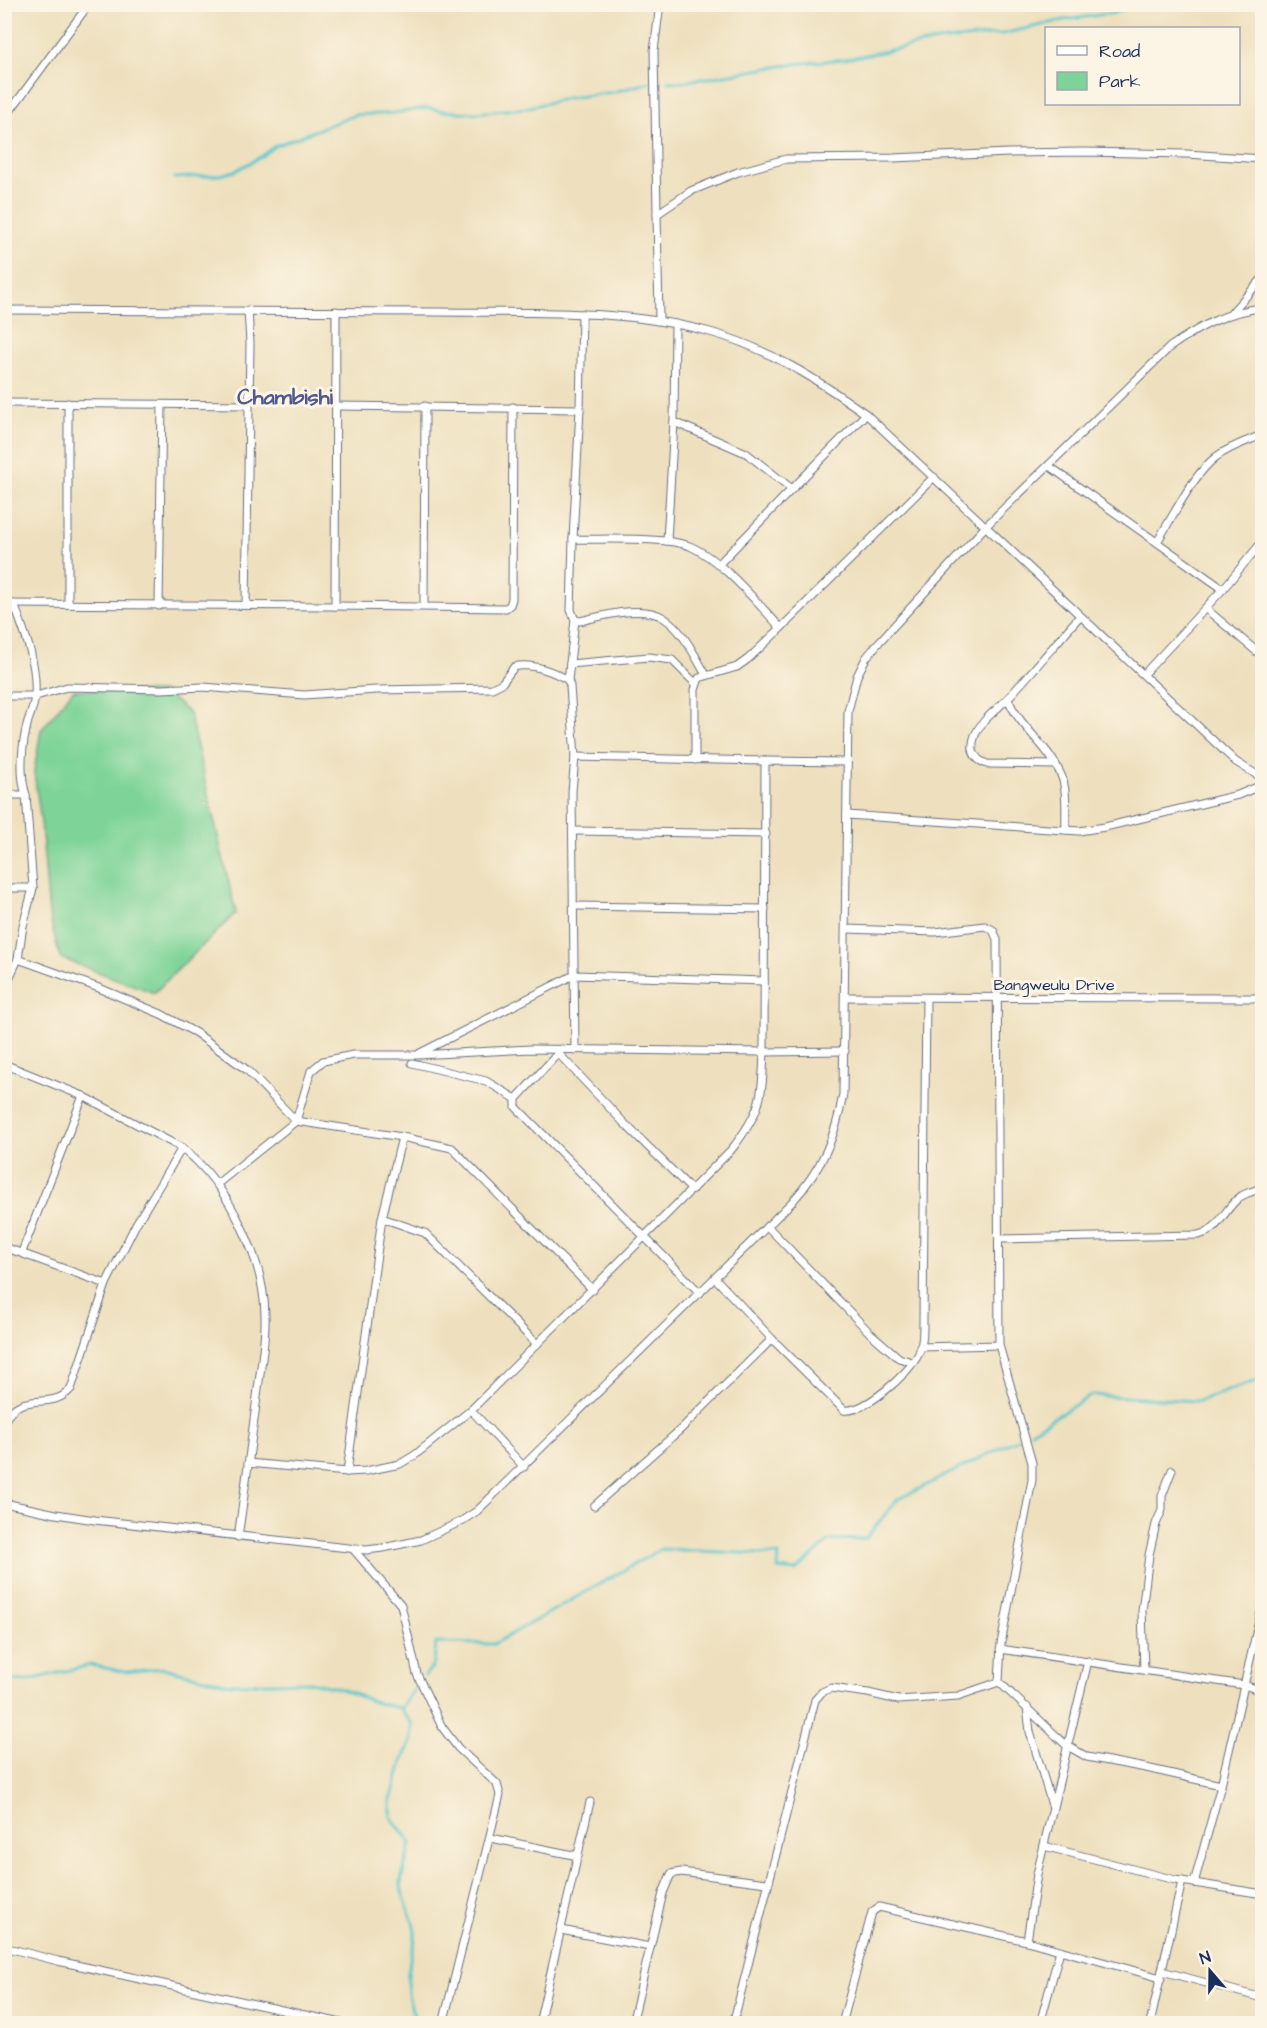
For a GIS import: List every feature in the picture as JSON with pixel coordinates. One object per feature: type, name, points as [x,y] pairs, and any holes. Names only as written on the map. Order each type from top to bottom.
[{"type":"street","points":[[4,119],[89,4]]},
{"type":"street","points":[[659,320],[654,51],[660,4]]},
{"type":"street","points":[[657,214],[692,191],[738,172],[786,159],[1084,152],[1187,154],[1263,159]]},
{"type":"street","points":[[1231,314],[1263,279]]},
{"type":"street","points":[[4,1503],[56,1514],[238,1537],[354,1550],[383,1548],[402,1545],[439,1533],[477,1511],[524,1467],[806,1187],[827,1153],[839,1116],[843,1094],[848,711],[851,693],[866,658],[986,526],[1170,348],[1204,325],[1231,314],[1263,308]]},
{"type":"street","points":[[4,310],[582,314],[659,320],[713,333],[786,362],[823,383],[866,414],[1236,762],[1263,778]]},
{"type":"street","points":[[246,605],[248,310]]},
{"type":"street","points":[[335,606],[336,311]]},
{"type":"street","points":[[575,1050],[572,792],[575,757],[568,680],[575,620],[571,610],[582,314]]},
{"type":"street","points":[[667,542],[674,422],[675,324]]},
{"type":"street","points":[[4,403],[249,405]]},
{"type":"street","points":[[68,403],[68,604]]},
{"type":"street","points":[[159,606],[162,405]]},
{"type":"street","points":[[336,406],[580,409]]},
{"type":"street","points":[[424,606],[425,406]]},
{"type":"street","points":[[4,604],[506,608],[512,599],[513,407]]},
{"type":"street","points":[[718,565],[866,414]]},
{"type":"street","points":[[674,422],[747,453],[792,489]]},
{"type":"street","points":[[1157,542],[1198,476],[1215,457],[1238,444],[1263,435]]},
{"type":"street","points":[[1049,466],[1223,589]]},
{"type":"street","points":[[694,760],[696,684],[699,678],[737,667],[781,628],[934,477]]},
{"type":"street","points":[[573,539],[667,542],[691,547],[718,565],[781,628]]},
{"type":"street","points":[[1144,674],[1206,609],[1263,542]]},
{"type":"street","points":[[4,989],[18,959],[23,926],[33,888],[26,795],[22,782],[27,725],[36,696],[33,659],[14,604]]},
{"type":"street","points":[[1206,609],[1263,656]]},
{"type":"street","points":[[575,620],[580,621],[623,612],[662,616],[681,635],[706,675]]},
{"type":"street","points":[[1056,765],[987,764],[979,762],[972,749],[979,728],[989,715],[1008,699],[1080,616]]},
{"type":"street","points":[[570,664],[649,657],[672,660],[696,684]]},
{"type":"street","points":[[4,696],[36,696],[67,687],[162,689],[203,687],[304,695],[376,690],[492,688],[502,683],[513,668],[522,666],[532,666],[568,680]]},
{"type":"street","points":[[1008,699],[1016,716],[1056,765],[1064,784],[1066,830]]},
{"type":"street","points":[[575,757],[846,762]]},
{"type":"street","points":[[248,1463],[346,1472],[384,1469],[400,1464],[423,1449],[471,1410],[732,1149],[752,1121],[762,1094],[765,761]]},
{"type":"street","points":[[847,815],[1079,831],[1105,827],[1238,795],[1263,785]]},
{"type":"street","points":[[4,795],[26,795]]},
{"type":"street","points":[[573,831],[766,834]]},
{"type":"street","points":[[4,888],[33,888]]},
{"type":"street","points":[[575,906],[765,909]]},
{"type":"street","points":[[846,929],[935,932],[985,926],[993,930],[997,939],[999,1345],[1032,1463],[1032,1480],[1000,1648],[999,1682],[1066,1745],[1087,1757],[1221,1785]]},
{"type":"street","points":[[18,959],[99,988],[161,1014],[196,1033],[247,1070],[296,1121],[402,1137],[452,1148],[593,1290]]},
{"type":"street","points":[[417,1055],[574,975],[764,981]]},
{"type":"street","name":"Bangweulu Drive","points":[[846,997],[1263,998]]},
{"type":"street","points":[[715,1278],[772,1339],[844,1410],[856,1409],[886,1389],[917,1357],[921,1347],[923,1322],[926,998]]},
{"type":"street","points":[[218,1184],[296,1121],[311,1071],[323,1061],[353,1055],[575,1050],[845,1051]]},
{"type":"street","points":[[560,1051],[516,1099],[516,1107],[644,1239],[700,1293]]},
{"type":"street","points":[[560,1051],[692,1190]]},
{"type":"street","points":[[412,1063],[486,1081],[516,1099]]},
{"type":"street","points":[[4,1064],[83,1096],[182,1148],[203,1166],[218,1184],[248,1242],[264,1298],[265,1330],[238,1537]]},
{"type":"street","points":[[22,1252],[83,1096]]},
{"type":"street","points":[[346,1472],[382,1218],[402,1137]]},
{"type":"street","points":[[4,1422],[15,1407],[24,1403],[64,1397],[71,1389],[106,1284],[136,1224],[182,1148]]},
{"type":"street","points":[[1000,1239],[1198,1235],[1217,1226],[1240,1196],[1263,1188]]},
{"type":"street","points":[[382,1218],[424,1233],[537,1344]]},
{"type":"street","points":[[767,1226],[870,1333],[899,1358],[912,1362]]},
{"type":"street","points":[[4,1247],[106,1284]]},
{"type":"street","points":[[594,1506],[681,1429],[772,1339]]},
{"type":"street","points":[[921,1347],[999,1345]]},
{"type":"street","points":[[471,1410],[524,1467]]},
{"type":"street","points":[[1144,1670],[1142,1611],[1149,1555],[1156,1524],[1162,1510],[1162,1496],[1172,1470]]},
{"type":"street","points":[[354,1550],[401,1605],[417,1674],[442,1727],[458,1748],[497,1784],[500,1795],[443,2024]]},
{"type":"street","points":[[1194,1883],[1221,1785],[1263,1608]]},
{"type":"street","points":[[1000,1648],[1244,1685],[1263,1691]]},
{"type":"street","points":[[1027,1941],[1037,1874],[1052,1805],[1061,1780],[1066,1745],[1088,1661]]},
{"type":"street","points":[[733,2024],[815,1700],[822,1692],[831,1688],[898,1700],[958,1696],[999,1682]]},
{"type":"street","points":[[1027,1707],[1030,1732],[1052,1805]]},
{"type":"street","points":[[539,2024],[590,1802]]},
{"type":"street","points":[[491,1838],[578,1856]]},
{"type":"street","points":[[1044,1846],[1182,1881],[1257,1893]]},
{"type":"street","points":[[632,2024],[663,1893],[671,1874],[681,1872],[767,1883]]},
{"type":"street","points":[[1150,2024],[1182,1881]]},
{"type":"street","points":[[842,2024],[872,1912],[879,1907],[1263,1998]]},
{"type":"street","points":[[561,1930],[650,1947]]},
{"type":"street","points":[[4,1947],[346,2024]]},
{"type":"street","points":[[1040,2024],[1060,1950]]},
{"type":"green space","points":[[73,690],[164,692],[189,713],[236,913],[154,993],[60,958],[49,914],[34,772],[41,730]]},
{"type":"waterway","points":[[668,82],[682,82],[794,64],[845,59],[937,41],[1002,34],[1064,20],[1114,13],[1136,4]]},
{"type":"waterway","points":[[174,178],[220,175],[235,171],[275,146],[355,115],[427,108],[475,113],[525,108],[568,98],[614,92],[650,82]]},
{"type":"waterway","points":[[1031,1431],[1092,1395],[1198,1401],[1262,1379]]},
{"type":"waterway","points":[[425,1676],[434,1664],[436,1643],[494,1644],[661,1549],[779,1555],[778,1569],[796,1571],[829,1541],[866,1538],[897,1500],[1018,1439]]},
{"type":"waterway","points":[[4,1680],[26,1681],[90,1665],[126,1672],[163,1668],[230,1684],[311,1682],[400,1708],[415,1689]]},
{"type":"waterway","points":[[400,1708],[412,1724],[411,1742],[403,1759],[391,1800],[391,1817],[411,1843],[401,1884],[415,1930],[408,1983],[410,2004],[416,2019]]},
{"type":"district","name":"Chambishi","points":[[285,397]]}]
